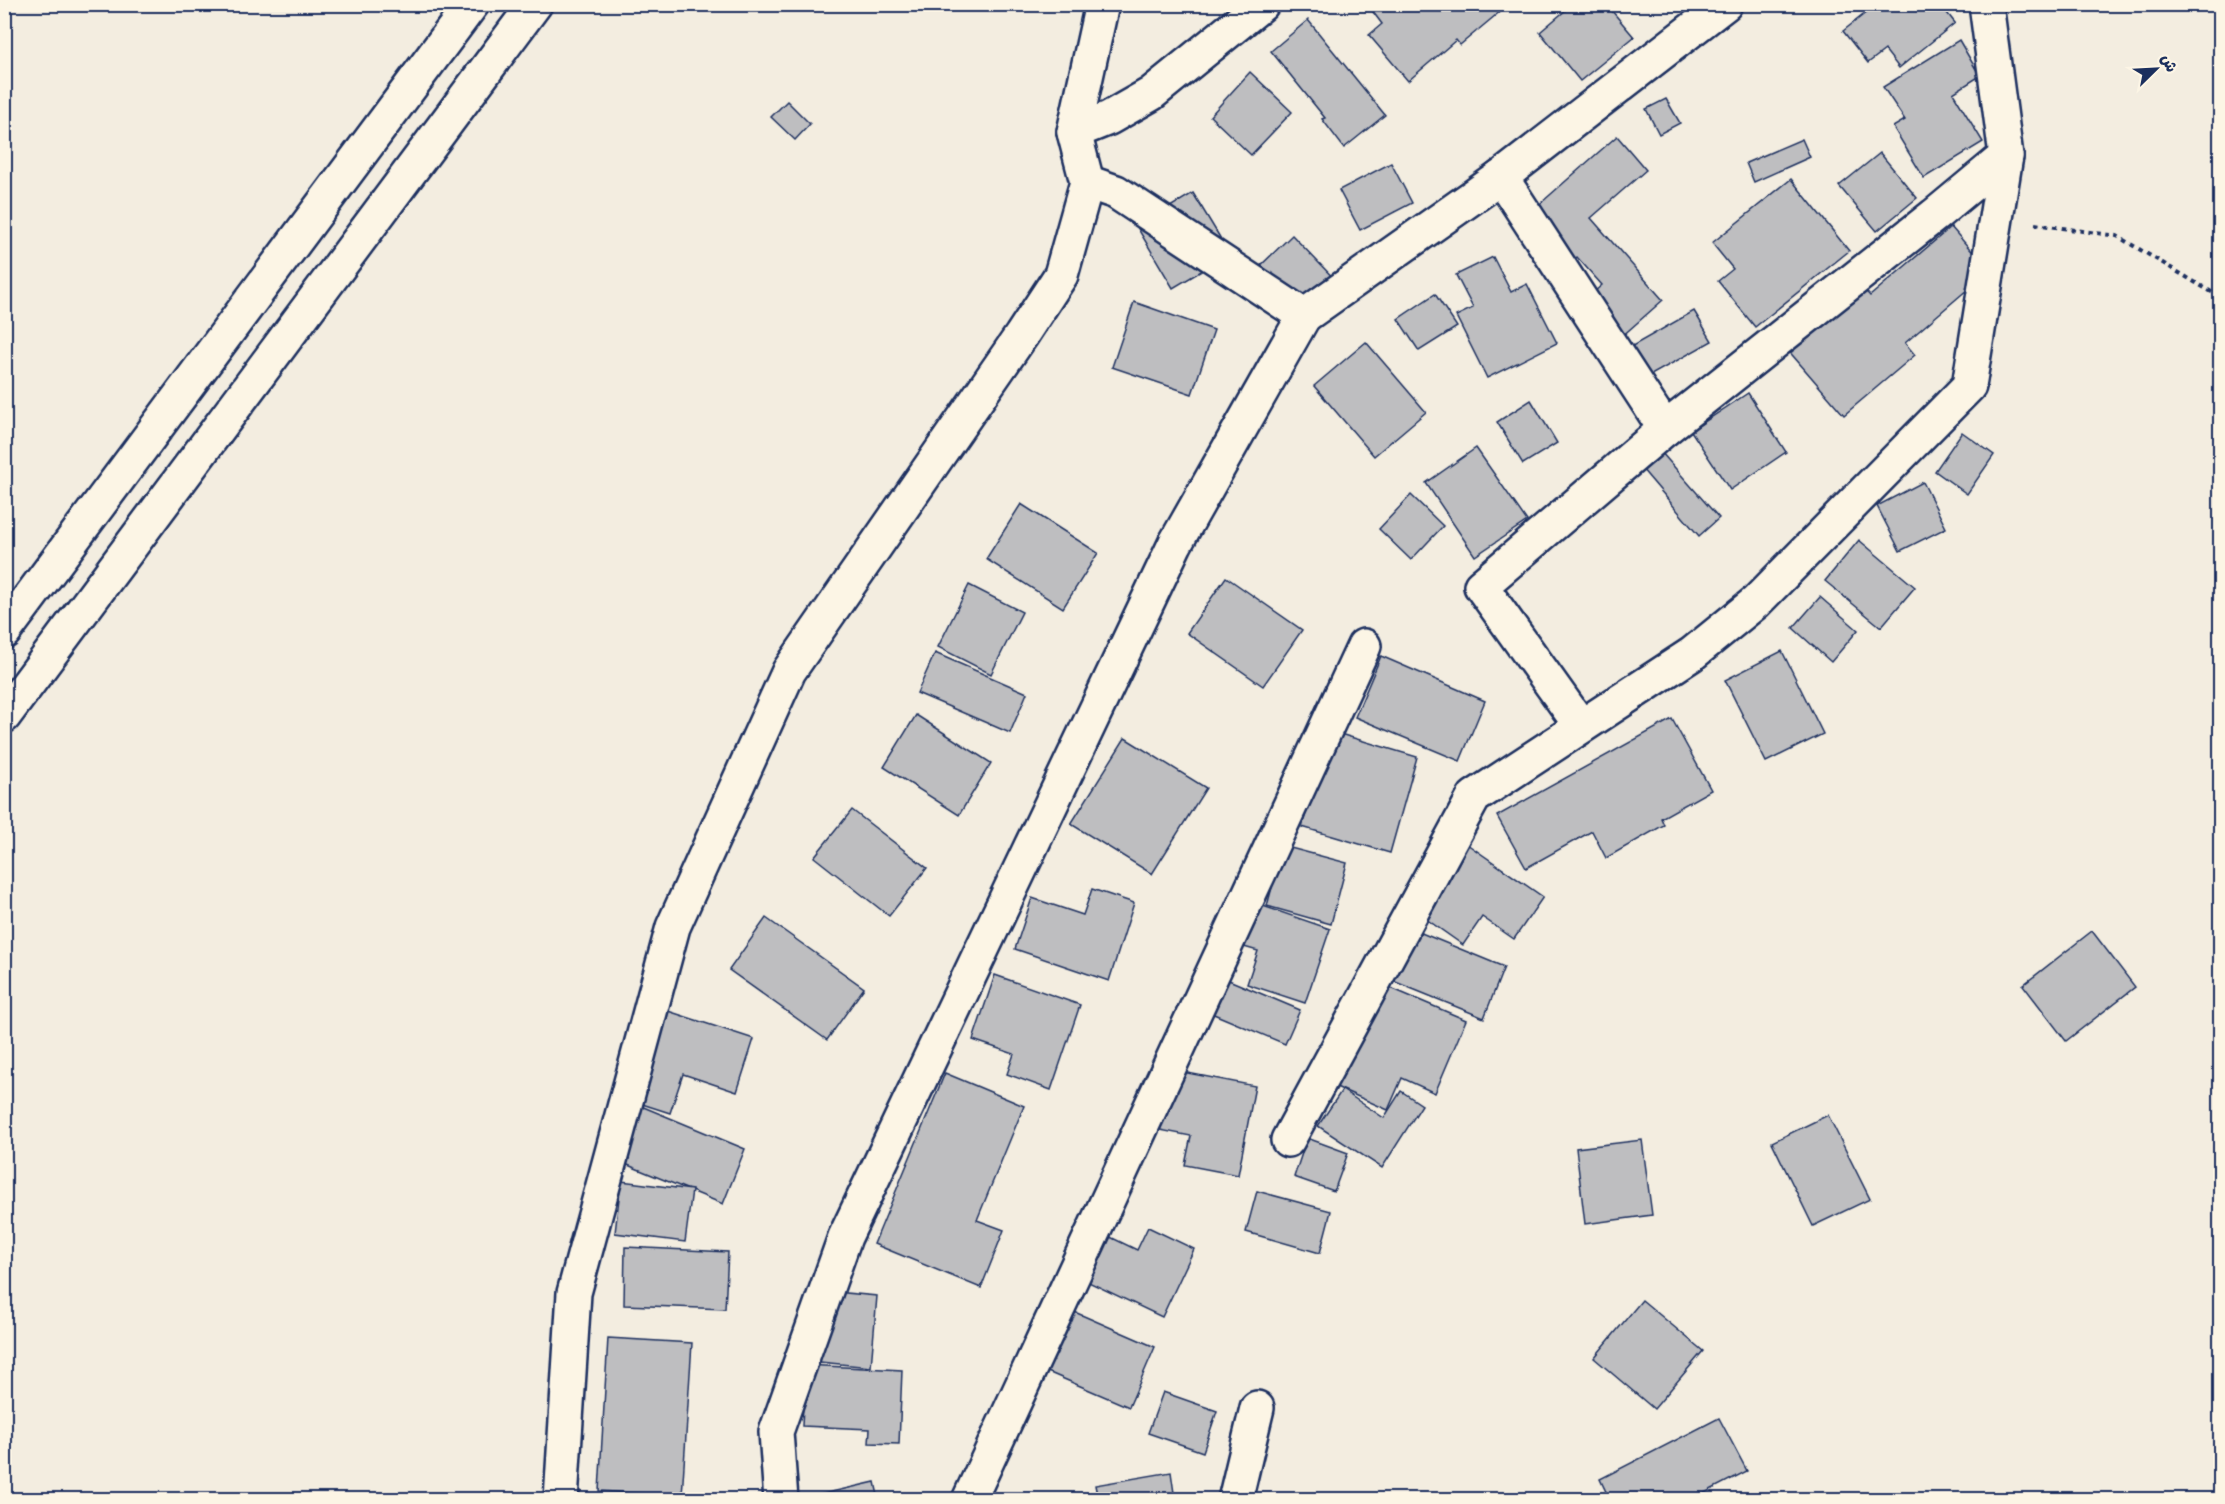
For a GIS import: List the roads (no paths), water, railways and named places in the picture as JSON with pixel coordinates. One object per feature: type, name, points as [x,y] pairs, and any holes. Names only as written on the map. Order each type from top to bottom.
[{"type":"street","points":[[4,632],[472,4]]},
{"type":"street","points":[[4,716],[535,4]]},
{"type":"street","points":[[561,1500],[574,1293],[673,927],[789,671],[1021,336],[1061,274],[1087,182],[1074,132],[1102,4]]},
{"type":"street","points":[[1074,132],[1109,118],[1151,94],[1262,4]]},
{"type":"street","points":[[781,1500],[776,1432],[845,1237],[1175,544],[1304,316],[1502,177],[1725,4]]},
{"type":"street","points":[[1288,1140],[1474,797],[1692,654],[1756,602],[1969,386],[2006,156],[1986,4]]},
{"type":"street","points":[[1581,726],[1481,586],[1665,429],[2006,156]]},
{"type":"street","points":[[1502,177],[1665,429]]},
{"type":"street","points":[[1087,182],[1116,192],[1304,316]]},
{"type":"street","points":[[969,1500],[1364,646]]},
{"type":"street","points":[[1235,1500],[1257,1408]]}]
